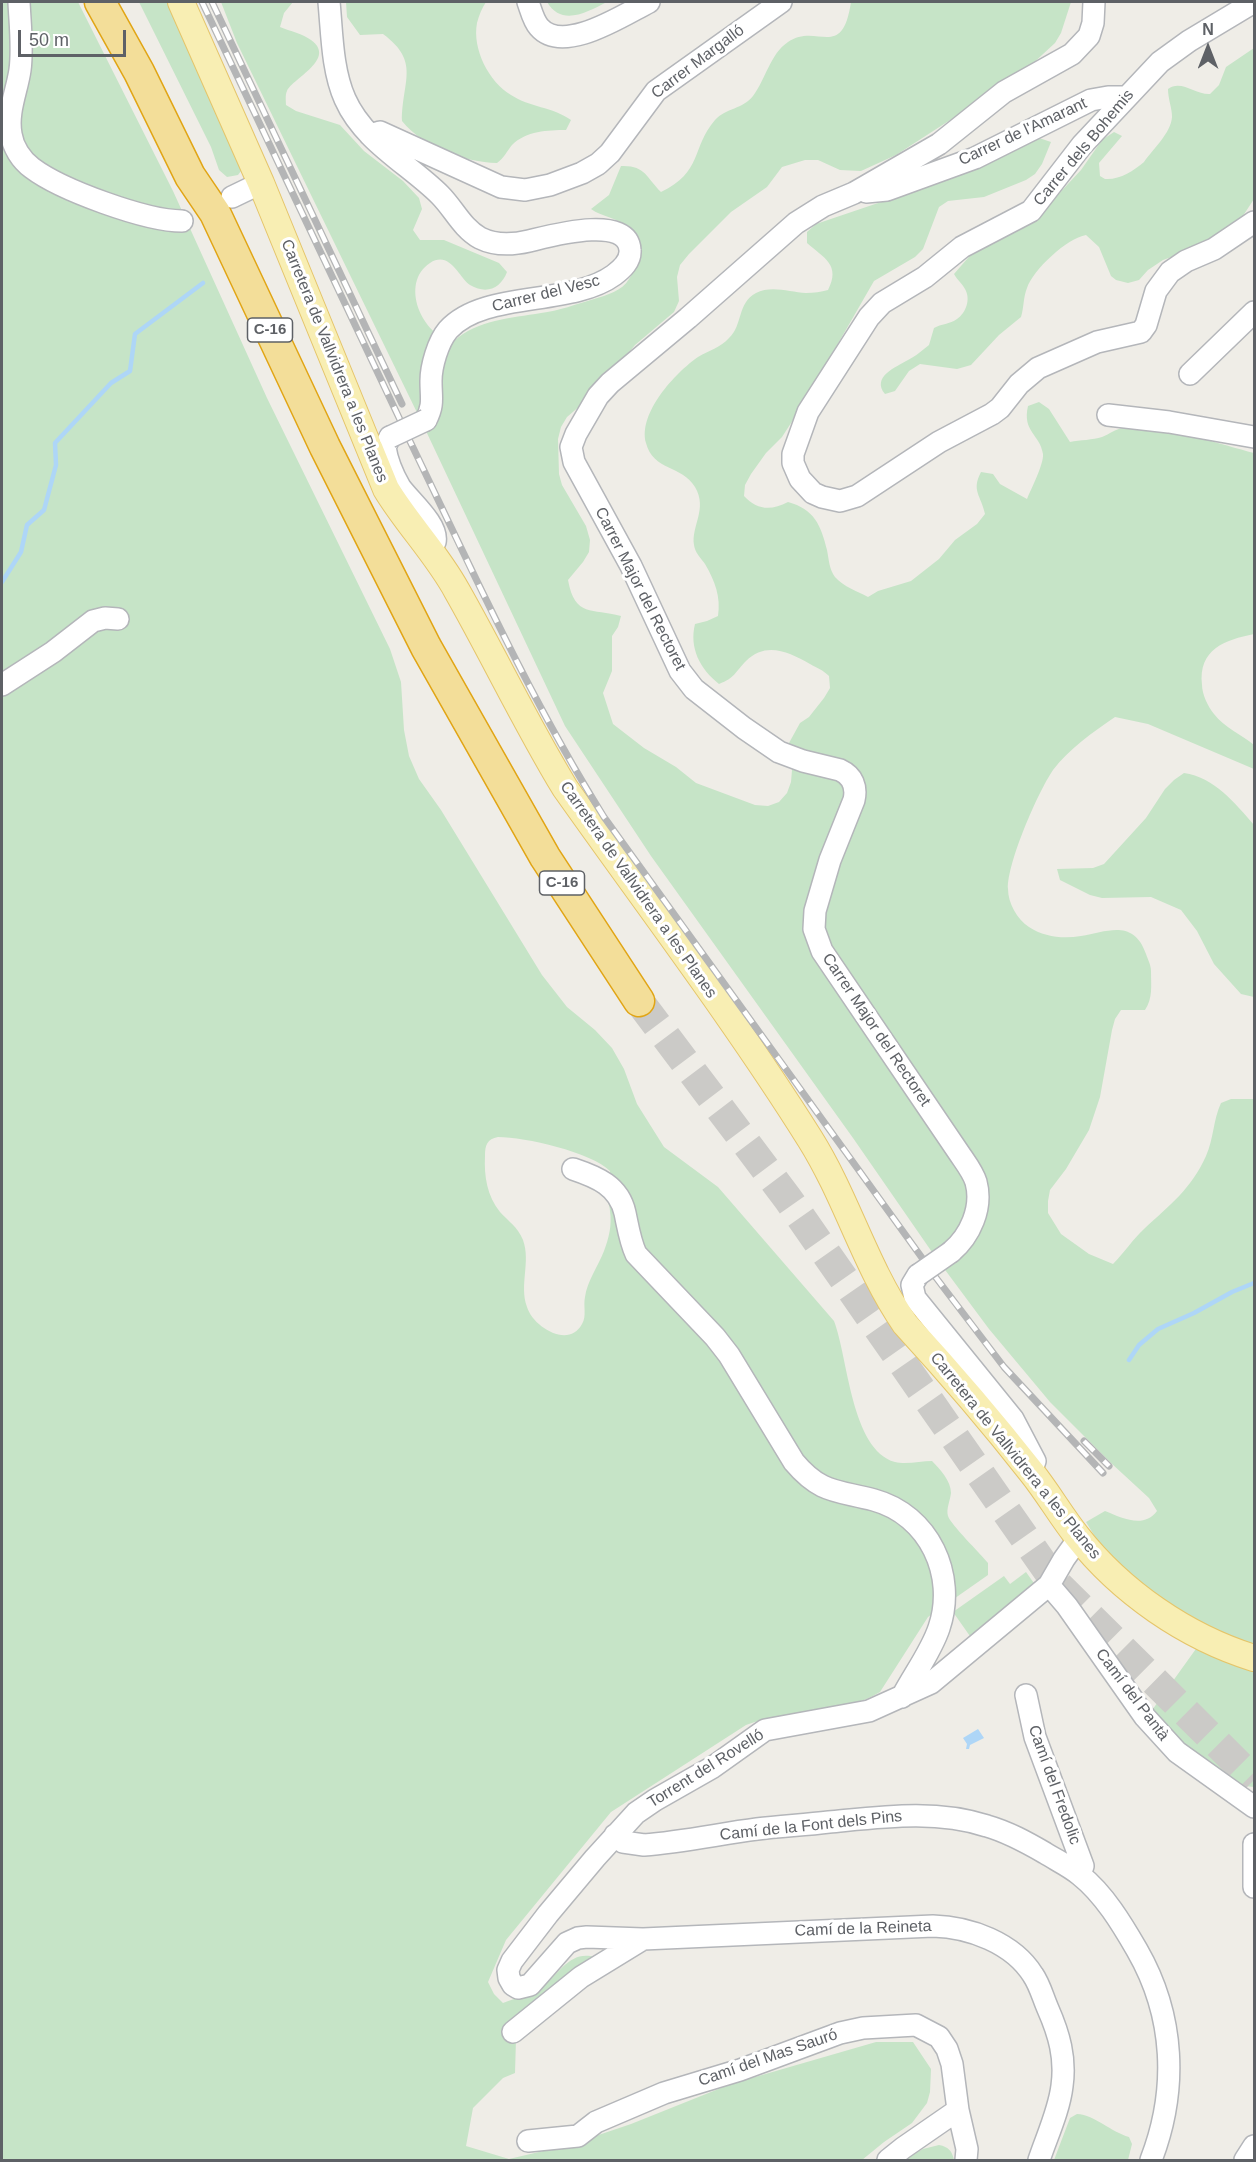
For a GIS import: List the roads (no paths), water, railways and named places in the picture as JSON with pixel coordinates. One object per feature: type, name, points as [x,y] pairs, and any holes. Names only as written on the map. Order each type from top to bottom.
[{"type":"highway","name":"C-16","points":[[100,2],[146,68],[224,205],[325,447],[426,647],[545,857],[639,1001]]},
{"type":"highway","name":"C-16","points":[[120,2],[146,68]]},
{"type":"main road","name":"Carretera de Vallvidrera a les Planes","points":[[181,2],[261,183],[378,473],[404,517],[456,589],[540,747],[565,788],[742,1037],[811,1141],[826,1167],[867,1258],[893,1306],[905,1324],[1031,1472],[1079,1538],[1117,1577],[1157,1611],[1180,1626],[1254,1658]]},
{"type":"street","points":[[19,2],[20,70],[10,125],[16,151],[31,168],[71,189],[121,208],[170,221],[182,221]]},
{"type":"street","points":[[329,2],[341,89],[350,109],[370,135]]},
{"type":"street","points":[[528,2],[538,27],[549,35],[562,38],[582,34],[649,2]]},
{"type":"street","name":"Carrer Margalló","points":[[370,135],[380,132],[509,189],[533,190],[550,185],[582,173],[598,164],[610,153],[657,92],[781,2]]},
{"type":"street","name":"Carrer Major del Rectoret","points":[[1031,1472],[1035,1461],[1013,1419],[915,1298],[912,1285],[918,1275],[951,1252],[967,1234],[974,1217],[977,1198],[976,1181],[822,951],[814,929],[815,911],[830,860],[856,794],[854,782],[846,772],[779,752],[744,728],[694,688],[680,671],[631,566],[577,469],[571,447],[598,396],[610,383],[796,223],[823,206],[854,193],[939,144],[1004,92],[1072,54],[1089,36],[1093,23],[1094,2]]},
{"type":"street","name":"Carrer dels Bohemis","points":[[1254,2],[1160,62],[1082,145],[1031,211],[962,247],[875,310],[808,412],[795,444],[793,462],[800,479],[813,493],[831,500],[849,499],[939,442],[1000,408],[1019,384],[1038,368],[1097,342],[1141,333],[1146,326],[1156,291],[1170,272],[1186,261],[1214,249],[1254,222]]},
{"type":"street","name":"Carrer de l'Amarant","points":[[854,193],[886,190],[975,158],[1091,100],[1125,97]]},
{"type":"street","name":"Carrer del Vesc","points":[[370,135],[432,188],[445,200],[463,224],[482,238],[502,244],[513,244],[557,234],[611,230],[622,234],[629,243],[630,249],[625,266],[604,281],[572,291],[490,307],[467,316],[447,332],[437,352],[431,379],[433,406],[426,420],[390,437],[386,443],[386,453],[397,480],[429,522],[436,535],[435,542],[428,548]]},
{"type":"street","points":[[224,205],[261,183]]},
{"type":"street","points":[[1190,374],[1254,312]]},
{"type":"street","points":[[1108,415],[1169,422],[1254,437]]},
{"type":"street","points":[[2,685],[53,652],[93,621],[105,618],[118,619]]},
{"type":"street","points":[[573,1169],[595,1177],[612,1188],[622,1203],[636,1254],[715,1337],[729,1355],[794,1462],[805,1475],[830,1490],[891,1506],[907,1515],[930,1539],[942,1570],[945,1608],[939,1629],[902,1697]]},
{"type":"street","name":"Torrent del Rovelló","points":[[642,1939],[578,1938],[567,1943],[530,1985],[518,1988],[509,1978],[508,1970],[512,1961],[548,1914],[636,1813],[713,1767],[765,1730],[870,1711],[931,1683],[1049,1586],[1079,1538]]},
{"type":"street","name":"Camí del Pantà","points":[[1049,1586],[1067,1606],[1145,1717],[1177,1752],[1254,1807]]},
{"type":"street","name":"Camí del Fredolic","points":[[1026,1695],[1035,1737],[1083,1866],[1080,1875]]},
{"type":"street","name":"Camí de la Font dels Pins","points":[[615,1835],[623,1842],[644,1845],[858,1818],[934,1817],[974,1822],[1011,1834],[1080,1875],[1104,1901],[1124,1929],[1150,1973],[1162,2009],[1168,2049],[1169,2089],[1163,2126],[1151,2160]]},
{"type":"street","points":[[1254,1844],[1254,1887]]},
{"type":"street","name":"Camí de la Reineta","points":[[513,2032],[581,1977],[642,1939],[933,1926],[969,1931],[1000,1945],[1024,1964],[1034,1976],[1057,2030],[1060,2043],[1062,2086],[1039,2160]]},
{"type":"street","name":"Camí del Mas Sauró","points":[[528,2141],[578,2136],[596,2122],[664,2093],[740,2070],[840,2033],[891,2025],[916,2025],[939,2037],[947,2049],[952,2064],[958,2110],[967,2148],[966,2160]]},
{"type":"street","points":[[888,2160],[958,2110]]},
{"type":"street","points":[[1245,2160],[1254,2146]]},
{"type":"water","points":[[978,1729],[984,1738],[966,1749],[967,1744],[963,1738]]},
{"type":"waterway","points":[[2,582],[21,552],[27,525],[44,510],[56,465],[55,443],[111,383],[130,371],[135,334],[203,283]]},
{"type":"waterway","points":[[1129,1360],[1139,1345],[1158,1329],[1254,1283]]},
{"type":"tunnel","points":[[639,1001],[788,1199],[1057,1584],[1254,1780]]},
{"type":"railway","points":[[202,2],[402,424]]},
{"type":"railway","points":[[212,2],[402,404]]},
{"type":"railway","points":[[406,433],[524,676],[604,817],[925,1262]]},
{"type":"railway","points":[[934,1275],[1004,1367],[1103,1473]]},
{"type":"railway","points":[[1084,1441],[1109,1466]]}]
